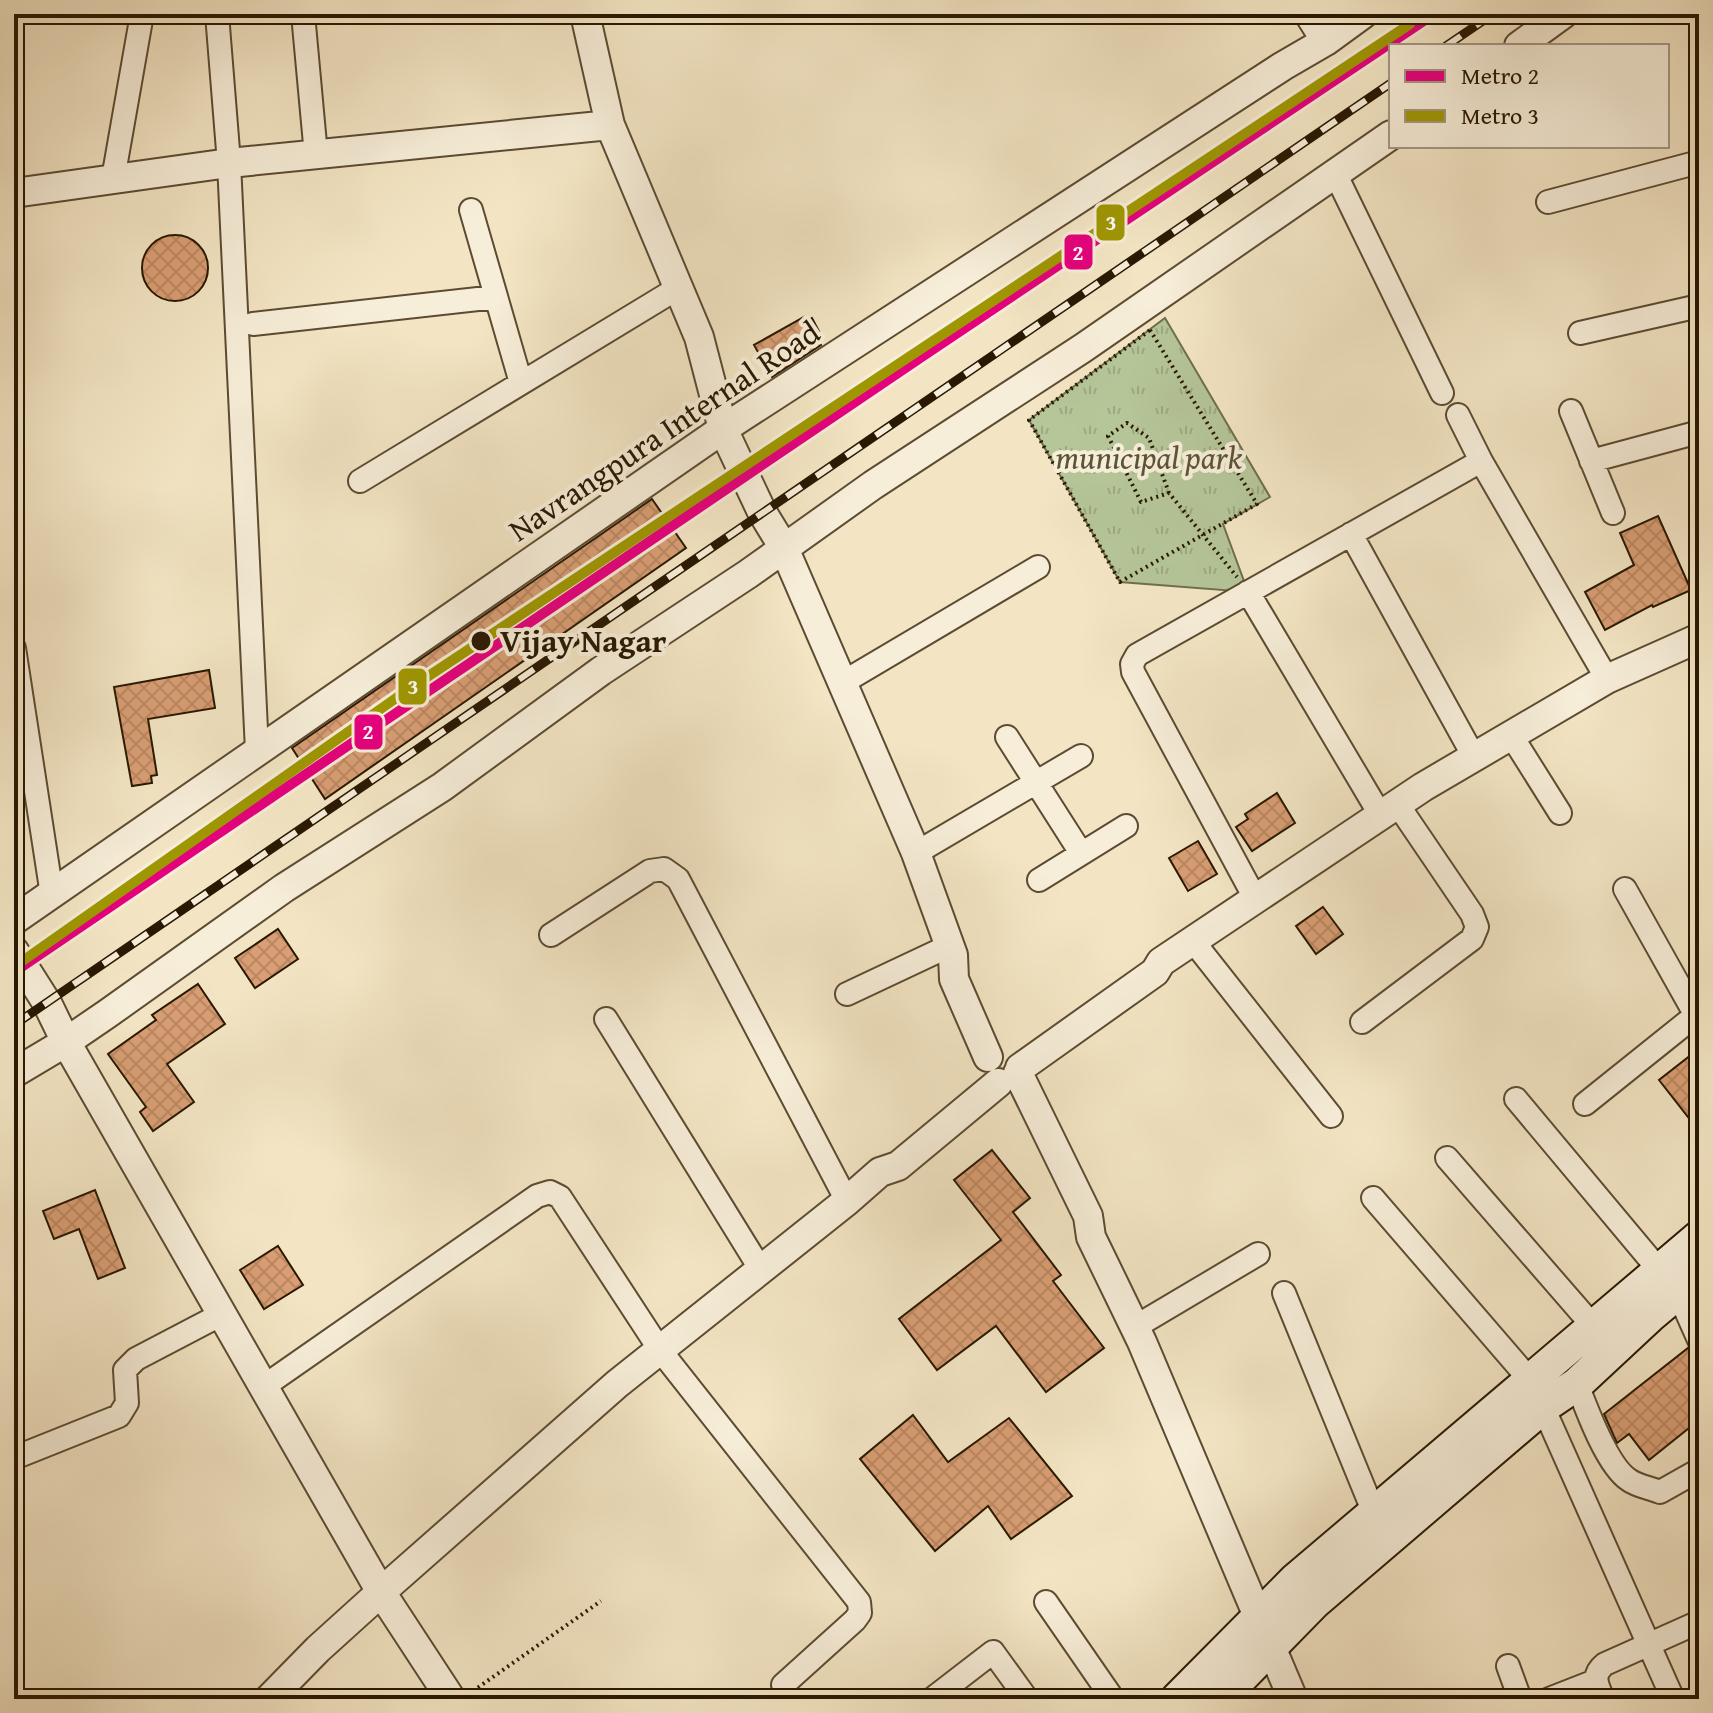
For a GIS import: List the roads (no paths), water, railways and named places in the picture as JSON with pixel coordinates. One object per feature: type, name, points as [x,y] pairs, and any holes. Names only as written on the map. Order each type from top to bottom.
[{"type":"main road","points":[[1220,1699],[1295,1580],[1374,1513],[1537,1394],[1577,1384],[1679,1279],[1699,1237]]},
{"type":"main road","points":[[1177,1699],[1265,1631],[1315,1602],[1537,1394],[1593,1326],[1679,1279]]},
{"type":"street","points":[[113,179],[142,14]]},
{"type":"street","points":[[217,14],[229,163],[257,751]]},
{"type":"street","points":[[303,14],[316,155]]},
{"type":"street","points":[[585,14],[610,125],[699,337],[723,429],[762,512],[784,548],[916,853],[951,950],[954,979],[1088,1216],[1091,1237],[1135,1327],[1293,1699]]},
{"type":"street","points":[[1309,14],[1326,41]]},
{"type":"street","name":"Navrangpura Internal Road","points":[[14,920],[723,429],[1326,41],[1363,14]]},
{"type":"street","points":[[1522,44],[1563,14]]},
{"type":"street","points":[[14,193],[229,163],[610,125]]},
{"type":"street","points":[[14,1073],[66,1042],[284,888],[442,787],[601,671],[748,574],[873,485],[1083,348],[1389,136]]},
{"type":"street","points":[[1548,202],[1699,162]]},
{"type":"street","points":[[1335,173],[1442,393]]},
{"type":"street","points":[[471,210],[521,383]]},
{"type":"street","points":[[360,481],[678,288]]},
{"type":"street","points":[[253,324],[496,297]]},
{"type":"street","points":[[1580,333],[1699,306]]},
{"type":"street","points":[[1571,411],[1613,513]]},
{"type":"street","points":[[1458,415],[1481,461],[1607,679]]},
{"type":"street","points":[[1591,461],[1699,432]]},
{"type":"street","points":[[1256,900],[1133,672],[1132,664],[1137,655],[1481,461]]},
{"type":"street","points":[[1351,534],[1474,757]]},
{"type":"street","points":[[842,683],[1038,567]]},
{"type":"street","points":[[1248,592],[1389,810],[1472,914],[1477,927],[1472,939],[1362,1022]]},
{"type":"street","points":[[269,1699],[318,1649],[617,1384],[880,1172],[886,1151],[1149,961],[1161,962],[1389,810],[1511,735],[1607,679],[1699,638]]},
{"type":"street","points":[[14,648],[52,895]]},
{"type":"street","points":[[1511,735],[1560,813]]},
{"type":"street","points":[[1007,737],[1081,853]]},
{"type":"street","points":[[916,853],[1081,756]]},
{"type":"street","points":[[1039,880],[1126,826]]},
{"type":"street","points":[[551,935],[650,871],[664,869],[678,879],[847,1201]]},
{"type":"street","points":[[1585,1104],[1697,1018],[1625,889]]},
{"type":"street","points":[[1193,941],[1331,1116]]},
{"type":"street","points":[[847,994],[951,950]]},
{"type":"street","points":[[14,951],[47,1003],[66,1042],[381,1592],[451,1699]]},
{"type":"street","points":[[606,1019],[761,1270]]},
{"type":"street","points":[[1516,1099],[1679,1279],[1699,1340]]},
{"type":"street","points":[[1447,1158],[1593,1326]]},
{"type":"street","points":[[263,1387],[537,1196],[550,1192],[560,1197],[660,1350],[859,1602],[860,1613],[855,1620],[783,1685]]},
{"type":"street","points":[[1373,1198],[1537,1394],[1673,1699]]},
{"type":"street","points":[[1135,1327],[1258,1254]]},
{"type":"street","points":[[1284,1293],[1374,1513]]},
{"type":"street","points":[[14,1458],[119,1416],[127,1403],[125,1370],[136,1359],[222,1314]]},
{"type":"street","points":[[1577,1384],[1590,1422],[1628,1480],[1660,1492],[1699,1470]]},
{"type":"street","points":[[1046,1602],[1113,1699]]},
{"type":"street","points":[[1549,1699],[1599,1690],[1597,1670],[1605,1664],[1699,1622]]},
{"type":"street","points":[[932,1699],[993,1652],[1027,1699]]},
{"type":"street","points":[[1508,1666],[1520,1699]]},
{"type":"railway","points":[[1449,44],[1493,14]]},
{"type":"railway","points":[[14,1025],[1389,84]]},
{"type":"metro line","name":"2","points":[[1389,44],[1434,14]]},
{"type":"metro line","name":"3","points":[[21,962],[409,689],[1410,24]]},
{"type":"metro line","name":"2","points":[[14,972],[1389,44]]},
{"type":"place","name":"Vijay Nagar","points":[[481,641]]},
{"type":"park label","name":"municipal park","points":[[1149,458]]}]
